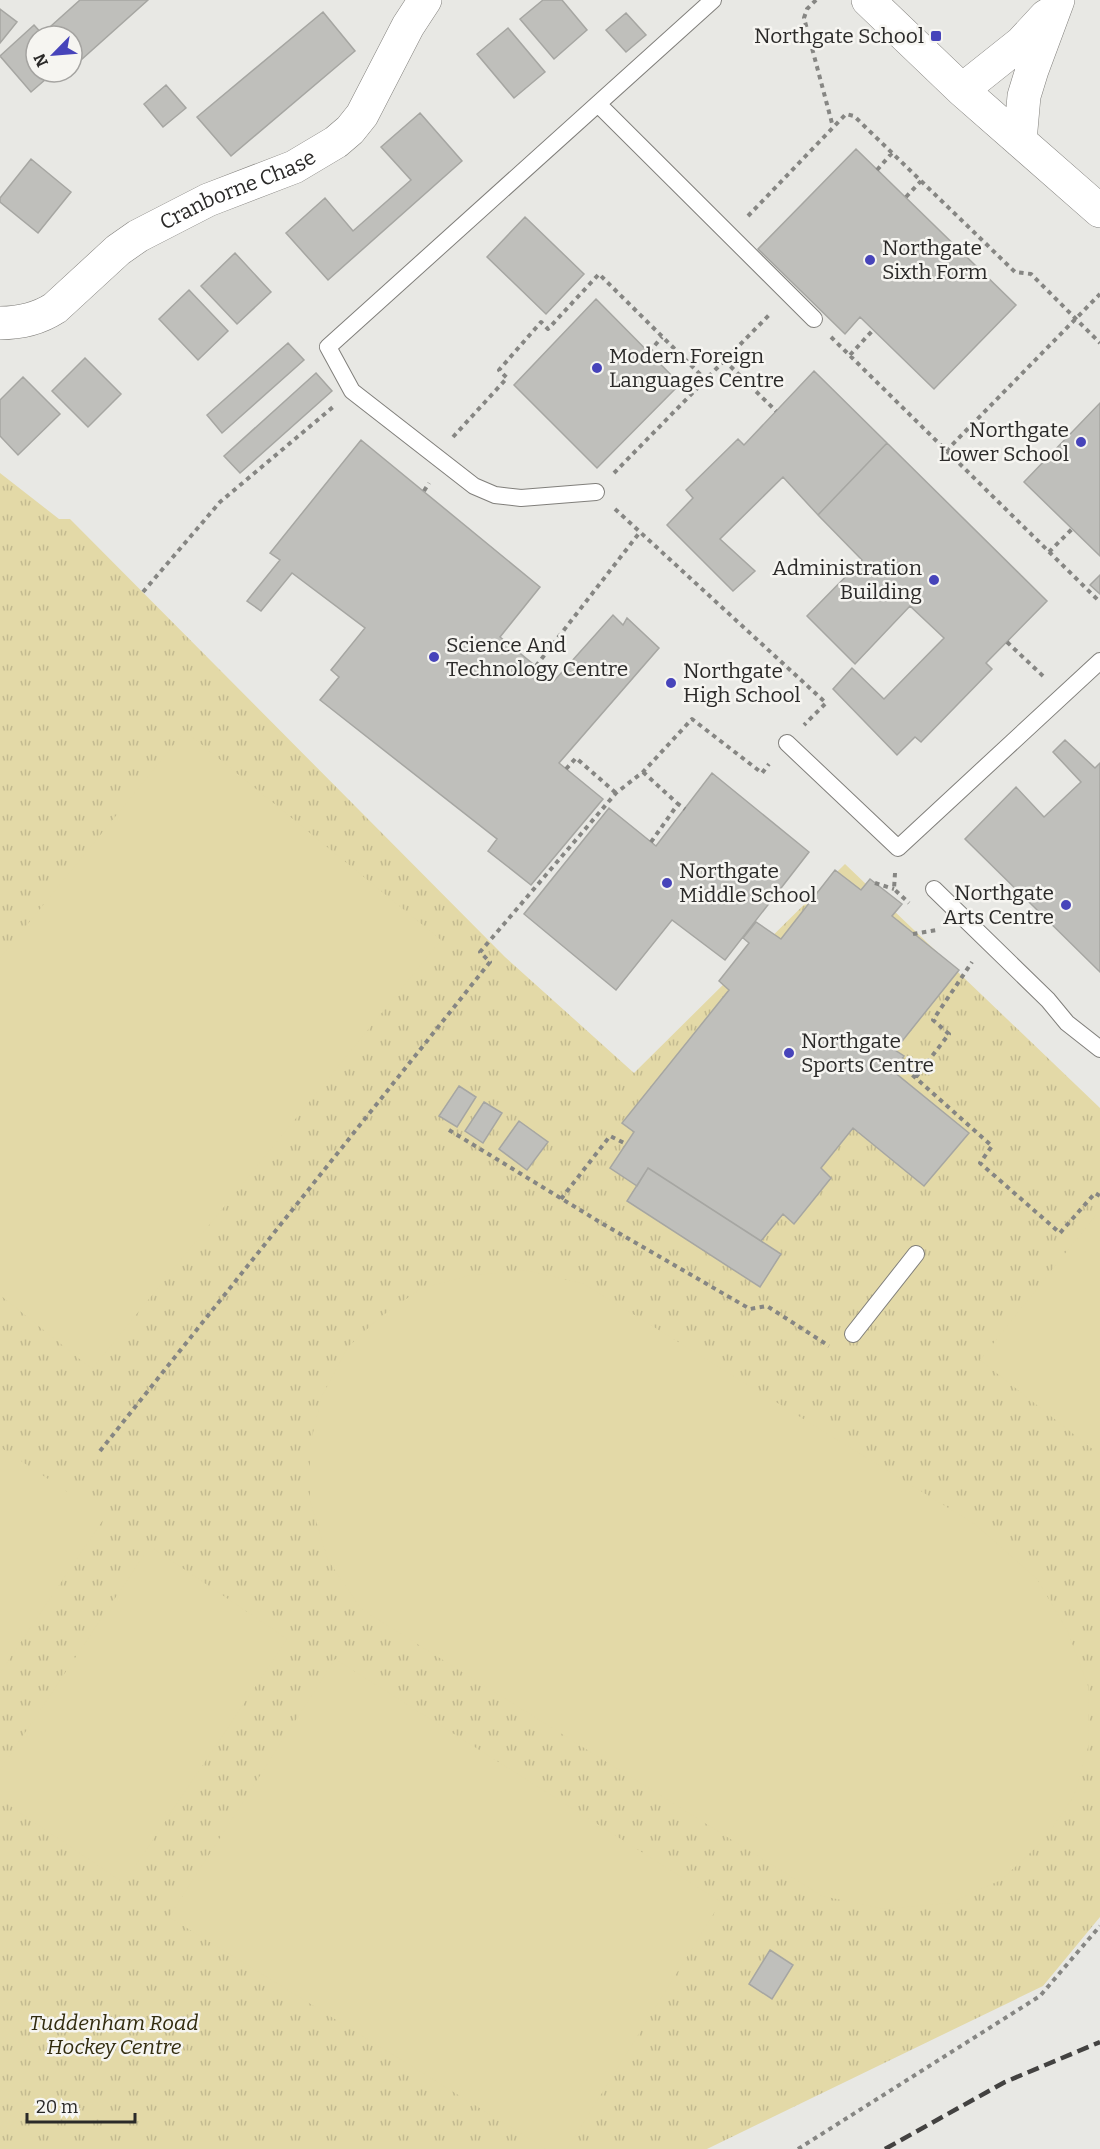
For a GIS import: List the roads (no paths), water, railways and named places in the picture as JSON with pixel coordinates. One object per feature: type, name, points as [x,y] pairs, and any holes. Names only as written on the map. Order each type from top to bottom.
[{"type":"street","name":"Cranborne Chase","points":[[0,323],[13,323],[45,314],[55,308],[118,250],[138,236],[208,200],[294,167],[336,142],[362,115],[408,26],[425,0]]},
{"type":"street","points":[[868,0],[962,90],[1100,211]]},
{"type":"street","points":[[962,90],[1021,44],[1057,2]]},
{"type":"street","points":[[1020,141],[1024,96],[1057,2]]},
{"type":"lane","points":[[596,492],[521,498],[495,495],[474,486],[352,391],[328,347],[712,0]]},
{"type":"lane","points":[[598,104],[814,319]]},
{"type":"lane","points":[[787,743],[898,848],[1100,661]]},
{"type":"lane","points":[[934,889],[1048,1000],[1067,1023],[1100,1049]]},
{"type":"lane","points":[[853,1334],[916,1254]]},
{"type":"railway","points":[[885,2149],[1005,2082],[1100,2042]]},
{"type":"place","name":"Northgate School","points":[[936,36]]},
{"type":"place","name":"Northgate Sixth Form","points":[[870,260]]},
{"type":"place","name":"Modern Foreign Languages Centre","points":[[597,368]]},
{"type":"place","name":"Northgate Lower School","points":[[1081,442]]},
{"type":"place","name":"Administration Building","points":[[934,580]]},
{"type":"place","name":"Science And Technology Centre","points":[[434,657]]},
{"type":"place","name":"Northgate High School","points":[[671,683]]},
{"type":"place","name":"Northgate Middle School","points":[[667,883]]},
{"type":"place","name":"Northgate Arts Centre","points":[[1066,905]]},
{"type":"place","name":"Northgate Sports Centre","points":[[789,1053]]},
{"type":"park label","name":"Tuddenham Road Hockey Centre","points":[[114,2035]]}]
